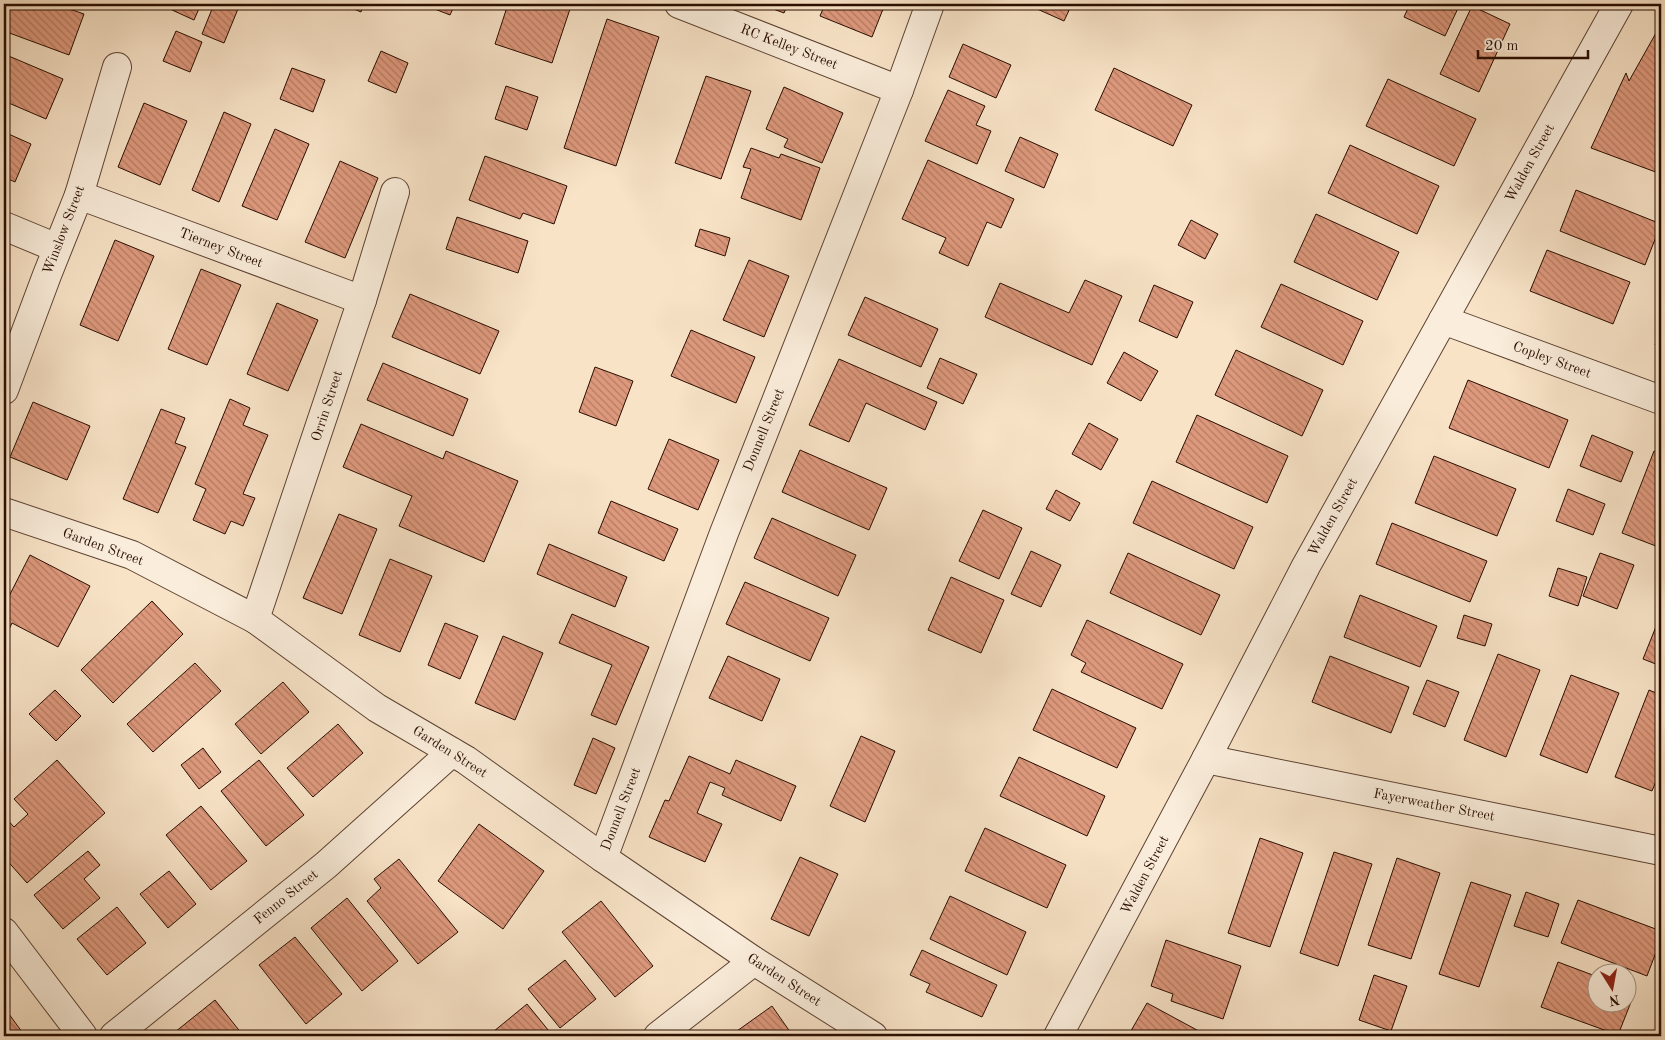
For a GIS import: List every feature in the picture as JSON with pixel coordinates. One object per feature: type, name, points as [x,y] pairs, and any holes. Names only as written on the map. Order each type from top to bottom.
[{"type":"street","name":"RC Kelley Street","points":[[679,4],[899,90]]},
{"type":"street","name":"Donnell Street","points":[[603,858],[724,533],[899,90],[930,4]]},
{"type":"street","name":"Walden Street","points":[[1058,1036],[1206,759],[1306,566],[1619,4]]},
{"type":"street","name":"Winslow Street","points":[[4,390],[79,195],[116,67]]},
{"type":"street","name":"Orrin Street","points":[[255,619],[362,300],[395,192]]},
{"type":"street","name":"Tierney Street","points":[[79,195],[362,300]]},
{"type":"street","points":[[4,226],[58,248]]},
{"type":"street","name":"Copley Street","points":[[1443,320],[1661,400]]},
{"type":"street","name":"Garden Street","points":[[4,512],[132,555],[255,619],[377,708],[466,760],[603,858],[754,961],[872,1036]]},
{"type":"street","name":"Fenno Street","points":[[114,1036],[326,865],[452,752]]},
{"type":"street","name":"Fayerweather Street","points":[[1206,759],[1661,851]]},
{"type":"street","points":[[4,932],[83,1036]]},
{"type":"street","points":[[658,1036],[754,961]]},
{"type":"building","points":[[5,4],[55,4],[84,14],[69,55],[4,31]]},
{"type":"building","points":[[175,4],[201,4],[194,20],[172,10]]},
{"type":"building","points":[[214,4],[240,4],[224,43],[202,34]]},
{"type":"building","points":[[342,4],[364,4],[361,12]]},
{"type":"building","points":[[422,4],[455,4],[450,15]]},
{"type":"building","points":[[508,4],[566,4],[571,6],[552,63],[495,44]]},
{"type":"building","points":[[760,4],[788,4],[784,13]]},
{"type":"building","points":[[825,4],[885,4],[872,37],[820,16]]},
{"type":"building","points":[[1026,4],[1072,4],[1064,21]]},
{"type":"building","points":[[1410,4],[1460,4],[1445,36],[1404,17]]},
{"type":"building","points":[[1472,6],[1510,24],[1479,92],[1440,74]]},
{"type":"building","points":[[607,19],[659,37],[616,166],[564,148]]},
{"type":"building","points":[[1661,24],[1661,174],[1591,148],[1626,73],[1629,81]]},
{"type":"building","points":[[176,31],[202,42],[190,72],[163,61]]},
{"type":"building","points":[[963,44],[1011,65],[996,98],[949,77]]},
{"type":"building","points":[[381,51],[408,63],[396,93],[368,81]]},
{"type":"building","points":[[4,54],[63,79],[46,119],[4,101]]},
{"type":"building","points":[[292,68],[325,80],[313,112],[280,99]]},
{"type":"building","points":[[1114,68],[1192,105],[1173,146],[1095,110]]},
{"type":"building","points":[[706,76],[751,91],[721,179],[675,163]]},
{"type":"building","points":[[1388,79],[1476,119],[1454,166],[1366,126]]},
{"type":"building","points":[[506,86],[538,97],[527,130],[495,119]]},
{"type":"building","points":[[784,87],[843,113],[822,163],[784,147],[788,139],[766,129]]},
{"type":"building","points":[[948,90],[985,106],[976,125],[991,131],[977,164],[925,141]]},
{"type":"building","points":[[144,103],[187,121],[160,185],[118,167]]},
{"type":"building","points":[[224,112],[251,124],[219,202],[192,190]]},
{"type":"building","points":[[275,129],[309,144],[277,220],[242,206]]},
{"type":"building","points":[[4,132],[31,144],[15,182],[4,177]]},
{"type":"building","points":[[1020,137],[1058,154],[1044,188],[1005,171]]},
{"type":"building","points":[[1350,145],[1439,186],[1417,234],[1328,193]]},
{"type":"building","points":[[751,148],[779,158],[781,154],[820,168],[801,220],[741,198],[751,169],[743,167]]},
{"type":"building","points":[[485,156],[567,186],[554,224],[523,213],[520,219],[469,200]]},
{"type":"building","points":[[928,160],[1014,199],[1001,228],[987,222],[968,266],[939,253],[946,238],[902,219]]},
{"type":"building","points":[[340,161],[378,178],[345,258],[305,242]]},
{"type":"building","points":[[1576,190],[1661,224],[1645,265],[1560,231]]},
{"type":"building","points":[[1316,214],[1399,252],[1377,300],[1294,262]]},
{"type":"building","points":[[457,217],[528,241],[518,273],[446,249]]},
{"type":"building","points":[[1191,220],[1218,234],[1205,259],[1178,245]]},
{"type":"building","points":[[700,229],[730,238],[725,256],[695,246]]},
{"type":"building","points":[[115,240],[154,256],[118,341],[80,325]]},
{"type":"building","points":[[1547,250],[1630,282],[1613,324],[1530,291]]},
{"type":"building","points":[[749,260],[789,276],[764,337],[723,320]]},
{"type":"building","points":[[201,269],[241,285],[207,365],[168,349]]},
{"type":"building","points":[[1085,280],[1122,296],[1092,365],[985,317],[1000,283],[1069,313]]},
{"type":"building","points":[[1281,284],[1363,321],[1343,365],[1261,327]]},
{"type":"building","points":[[1154,285],[1193,302],[1177,338],[1139,321]]},
{"type":"building","points":[[410,294],[499,331],[480,374],[392,337]]},
{"type":"building","points":[[865,297],[938,329],[921,367],[848,335]]},
{"type":"building","points":[[277,303],[318,320],[288,391],[247,374]]},
{"type":"building","points":[[691,330],[755,357],[736,403],[671,376]]},
{"type":"building","points":[[1661,330],[1661,347],[1655,345]]},
{"type":"building","points":[[1236,350],[1323,390],[1302,436],[1215,395]]},
{"type":"building","points":[[1124,352],[1158,371],[1141,401],[1107,383]]},
{"type":"building","points":[[940,358],[977,374],[963,404],[927,388]]},
{"type":"building","points":[[839,359],[937,402],[925,430],[866,403],[849,442],[809,425]]},
{"type":"building","points":[[383,363],[468,399],[453,436],[367,400]]},
{"type":"building","points":[[595,367],[633,381],[616,426],[579,412]]},
{"type":"building","points":[[1468,380],[1568,420],[1549,468],[1449,428]]},
{"type":"building","points":[[230,399],[250,408],[243,425],[268,435],[243,494],[255,498],[243,526],[231,521],[225,534],[193,520],[206,489],[195,484]]},
{"type":"building","points":[[33,402],[90,426],[67,480],[10,457]]},
{"type":"building","points":[[161,409],[185,418],[175,443],[186,447],[158,513],[123,499]]},
{"type":"building","points":[[1197,415],[1288,456],[1267,503],[1176,462]]},
{"type":"building","points":[[1089,423],[1118,439],[1101,470],[1072,454]]},
{"type":"building","points":[[361,424],[443,459],[446,451],[518,481],[484,562],[399,526],[412,496],[343,467]]},
{"type":"building","points":[[1592,435],[1633,452],[1621,482],[1580,466]]},
{"type":"building","points":[[669,439],[719,460],[698,510],[648,489]]},
{"type":"building","points":[[800,450],[887,488],[869,530],[782,492]]},
{"type":"building","points":[[1654,451],[1661,453],[1661,548],[1622,533]]},
{"type":"building","points":[[1434,456],[1516,489],[1497,536],[1415,503]]},
{"type":"building","points":[[1152,481],[1253,527],[1234,569],[1133,523]]},
{"type":"building","points":[[1568,489],[1605,504],[1593,535],[1556,521]]},
{"type":"building","points":[[1056,490],[1080,503],[1070,521],[1046,509]]},
{"type":"building","points":[[611,501],[678,529],[664,561],[598,533]]},
{"type":"building","points":[[983,510],[1022,528],[999,579],[959,561]]},
{"type":"building","points":[[339,514],[377,529],[342,614],[303,598]]},
{"type":"building","points":[[772,518],[856,555],[838,596],[754,558]]},
{"type":"building","points":[[1392,523],[1487,561],[1470,602],[1376,564]]},
{"type":"building","points":[[549,544],[627,577],[615,607],[537,574]]},
{"type":"building","points":[[1031,551],[1061,565],[1041,607],[1011,594]]},
{"type":"building","points":[[1128,553],[1220,595],[1201,635],[1110,593]]},
{"type":"building","points":[[1600,553],[1634,565],[1617,609],[1583,596]]},
{"type":"building","points":[[30,555],[90,586],[58,647],[12,623],[4,640],[4,606]]},
{"type":"building","points":[[390,559],[432,576],[400,652],[359,635]]},
{"type":"building","points":[[1558,568],[1587,577],[1578,606],[1549,596]]},
{"type":"building","points":[[951,577],[1004,600],[981,653],[928,630]]},
{"type":"building","points":[[745,582],[829,618],[810,661],[726,624]]},
{"type":"building","points":[[1360,595],[1437,626],[1420,667],[1344,637]]},
{"type":"building","points":[[152,601],[183,634],[113,703],[81,670]]},
{"type":"building","points":[[572,614],[649,647],[616,725],[591,715],[612,665],[559,643]]},
{"type":"building","points":[[1661,614],[1661,666],[1643,659]]},
{"type":"building","points":[[1464,615],[1492,624],[1485,646],[1457,638]]},
{"type":"building","points":[[1087,620],[1183,664],[1162,709],[1081,672],[1086,663],[1071,655]]},
{"type":"building","points":[[445,623],[478,636],[460,679],[428,665]]},
{"type":"building","points":[[503,636],[543,653],[515,720],[475,703]]},
{"type":"building","points":[[1498,654],[1540,670],[1506,757],[1464,740]]},
{"type":"building","points":[[728,656],[780,679],[762,721],[709,698]]},
{"type":"building","points":[[1330,656],[1409,687],[1391,733],[1312,702]]},
{"type":"building","points":[[195,663],[221,691],[153,752],[127,724]]},
{"type":"building","points":[[1571,675],[1619,693],[1587,773],[1540,755]]},
{"type":"building","points":[[1427,680],[1459,692],[1445,727],[1413,714]]},
{"type":"building","points":[[283,682],[309,712],[261,754],[235,724]]},
{"type":"building","points":[[1052,689],[1136,728],[1117,768],[1033,730]]},
{"type":"building","points":[[55,690],[81,716],[56,741],[29,714]]},
{"type":"building","points":[[1649,690],[1661,695],[1661,769],[1652,791],[1615,777]]},
{"type":"building","points":[[338,724],[363,753],[313,797],[287,768]]},
{"type":"building","points":[[861,736],[895,751],[865,822],[830,806]]},
{"type":"building","points":[[593,738],[615,748],[596,794],[574,785]]},
{"type":"building","points":[[203,748],[221,772],[199,789],[181,765]]},
{"type":"building","points":[[689,756],[730,774],[736,760],[796,786],[781,821],[722,795],[725,788],[710,782],[697,813],[722,824],[705,862],[649,837],[665,800],[669,801]]},
{"type":"building","points":[[1019,757],[1105,796],[1087,836],[1000,796]]},
{"type":"building","points":[[57,760],[105,813],[27,883],[4,857],[4,816],[14,827],[28,814],[14,799]]},
{"type":"building","points":[[259,760],[304,815],[266,846],[221,791]]},
{"type":"building","points":[[201,806],[247,861],[211,890],[166,835]]},
{"type":"building","points":[[479,824],[544,871],[503,929],[438,881]]},
{"type":"building","points":[[985,828],[1066,865],[1047,908],[965,871]]},
{"type":"building","points":[[1260,838],[1303,853],[1270,947],[1228,933]]},
{"type":"building","points":[[88,851],[100,865],[84,879],[100,898],[63,929],[34,895]]},
{"type":"building","points":[[1334,852],[1372,864],[1338,966],[1300,953]]},
{"type":"building","points":[[800,857],[838,874],[809,936],[771,919]]},
{"type":"building","points":[[1397,858],[1440,873],[1411,959],[1368,945]]},
{"type":"building","points":[[399,859],[458,932],[418,964],[367,901],[381,888],[374,879]]},
{"type":"building","points":[[169,871],[196,904],[168,928],[140,894]]},
{"type":"building","points":[[1471,882],[1511,895],[1479,987],[1439,974]]},
{"type":"building","points":[[1526,892],[1559,904],[1548,937],[1514,926]]},
{"type":"building","points":[[950,896],[1026,932],[1007,975],[930,939]]},
{"type":"building","points":[[347,898],[398,961],[362,991],[311,928]]},
{"type":"building","points":[[1578,900],[1661,931],[1661,939],[1647,976],[1638,973],[1638,962],[1611,962],[1561,943]]},
{"type":"building","points":[[601,901],[653,966],[615,997],[562,932]]},
{"type":"building","points":[[117,907],[146,943],[107,975],[77,939]]},
{"type":"building","points":[[295,937],[342,994],[306,1024],[259,965]]},
{"type":"building","points":[[1166,940],[1241,966],[1223,1019],[1171,1001],[1173,994],[1151,986]]},
{"type":"building","points":[[922,950],[997,985],[982,1017],[926,992],[930,984],[910,975]]},
{"type":"building","points":[[565,960],[596,999],[560,1028],[528,989]]},
{"type":"building","points":[[1558,962],[1588,973],[1588,1012],[1627,1012],[1618,1035],[1541,1007]]},
{"type":"building","points":[[1374,975],[1407,986],[1391,1031],[1359,1020]]},
{"type":"building","points":[[215,1000],[242,1034],[238,1036],[170,1036]]},
{"type":"building","points":[[1147,1003],[1208,1036],[1128,1036]]},
{"type":"building","points":[[527,1004],[553,1036],[488,1036]]},
{"type":"building","points":[[772,1006],[793,1036],[730,1036]]},
{"type":"building","points":[[6,1010],[25,1036],[4,1036],[4,1012]]}]
